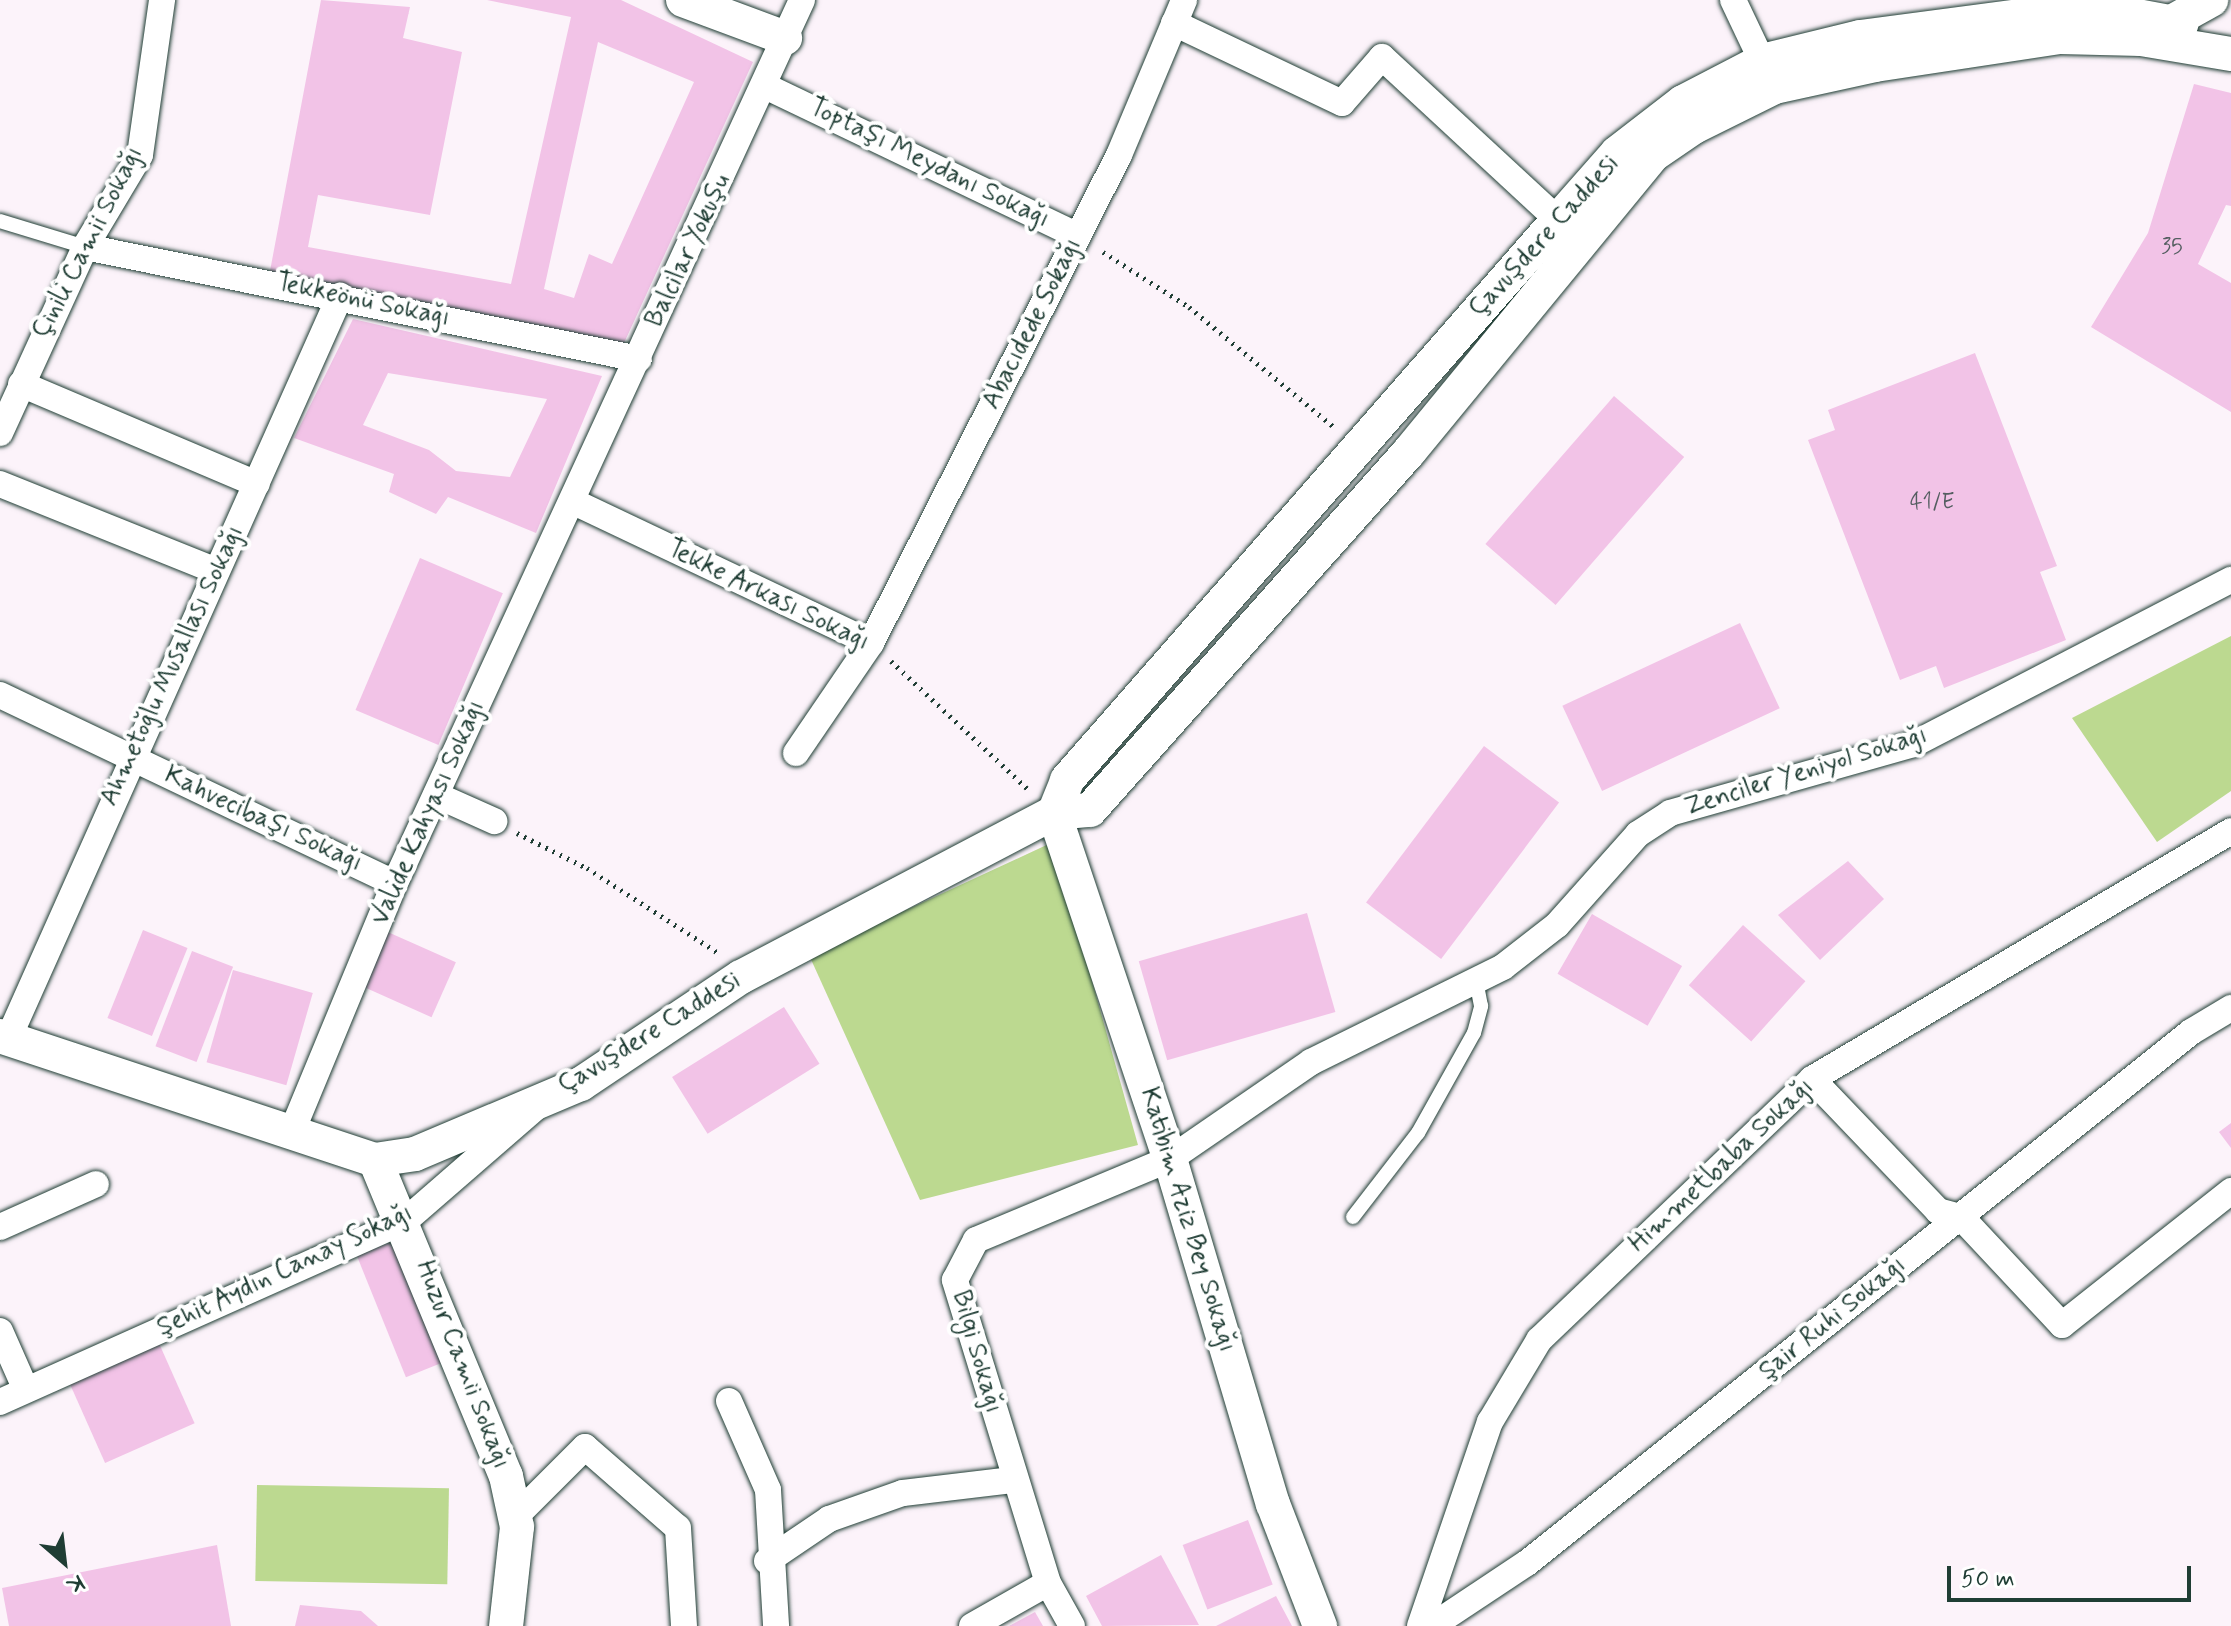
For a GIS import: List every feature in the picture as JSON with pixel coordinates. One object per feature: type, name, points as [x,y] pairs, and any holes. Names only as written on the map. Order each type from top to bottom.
[{"type":"street","name":"Çinili Camii Sokağı","points":[[0,433],[85,247],[140,155],[162,0]]},
{"type":"street","points":[[683,0],[785,38]]},
{"type":"street","name":"Balcilar Yokuşu","points":[[572,501],[802,0]]},
{"type":"street","points":[[1733,0],[1769,74]]},
{"type":"street","points":[[2151,18],[2211,0]]},
{"type":"street","name":"Çavuşdere Caddesi","points":[[1054,813],[1067,780],[1617,153],[1683,102],[1769,74],[1860,37],[2089,7],[2231,34]]},
{"type":"street","points":[[1179,12],[1342,103],[1382,57],[1558,220]]},
{"type":"street","name":"Abacıdede Sokağı","points":[[796,753],[871,643],[1078,236],[1179,12]]},
{"type":"street","name":"Çavuşdere Caddesi","points":[[2151,18],[2231,54]]},
{"type":"street","name":"Çavuşdere Caddesi","points":[[4,1036],[293,1129],[375,1160],[415,1154],[581,1084],[741,977],[1054,813],[1090,810],[1388,476],[1653,155],[1769,74]]},
{"type":"street","name":"Toptaşı Meydanı Sokağı","points":[[765,86],[1078,236]]},
{"type":"street","name":"Tekkeönü Sokağı","points":[[85,247],[340,296],[639,359]]},
{"type":"street","name":"Ahmetoğlu Musallası Sokağı","points":[[4,1036],[340,296]]},
{"type":"street","points":[[21,384],[257,484]]},
{"type":"street","points":[[1359,448],[1388,476]]},
{"type":"street","points":[[0,484],[216,571]]},
{"type":"street","name":"Tekke Arkası Sokağı","points":[[572,501],[871,643]]},
{"type":"street","name":"Valide Kahyası Sokağı","points":[[293,1129],[395,883],[572,501]]},
{"type":"street","name":"Zenciler Yeniyol Sokağı","points":[[1170,1159],[1311,1062],[1476,981],[1532,947],[1614,857],[1670,813],[1914,744],[2231,580]]},
{"type":"street","name":"Kahvecibaşı Sokağı","points":[[0,695],[395,883]]},
{"type":"street","points":[[436,795],[494,821]]},
{"type":"street","name":"Katibim Aziz Bey Sokağı","points":[[1054,813],[1170,1159],[1273,1504],[1320,1626]]},
{"type":"street","name":"Himmetbaba Sokağı","points":[[1420,1626],[1490,1422],[1539,1340],[1812,1079],[2231,831]]},
{"type":"street","name":"Şair Ruhi Sokağı","points":[[1432,1626],[1527,1563],[2191,1032],[2231,1008]]},
{"type":"street","points":[[1812,1079],[1938,1211],[1961,1217],[2062,1325],[2231,1191]]},
{"type":"street","name":"Şehit Aydın Canay Sokağı","points":[[0,1402],[405,1221],[544,1100]]},
{"type":"street","name":"Bilgi Sokağı","points":[[1072,1626],[1048,1583],[1012,1480],[955,1280],[976,1240],[1170,1159]]},
{"type":"street","name":"Huzur Camii Sokağı","points":[[375,1160],[405,1221],[493,1433],[515,1517],[506,1626]]},
{"type":"street","points":[[0,1227],[96,1184]]},
{"type":"street","points":[[0,1331],[26,1390]]},
{"type":"street","points":[[729,1401],[768,1490],[767,1561],[776,1626]]},
{"type":"street","points":[[515,1517],[585,1447],[678,1528],[684,1626]]},
{"type":"street","points":[[767,1561],[829,1519],[903,1493],[1012,1480]]},
{"type":"street","points":[[972,1626],[1048,1583]]},
{"type":"lane","points":[[0,221],[85,247]]},
{"type":"lane","points":[[1353,1217],[1418,1133],[1474,1033],[1481,1006],[1476,981]]},
{"type":"path","name":"Toptaşı Meydanı Sokağı","points":[[1078,236],[1189,307],[1359,448]]},
{"type":"path","name":"Tekke Arkası Sokağı","points":[[871,643],[1054,813]]},
{"type":"path","points":[[494,821],[622,889],[716,950],[741,977]]},
{"type":"green space","points":[[2231,636],[2231,791],[2157,842],[2072,718]]},
{"type":"green space","points":[[1053,842],[1138,1145],[920,1200],[809,955]]},
{"type":"green space","points":[[257,1485],[449,1488],[447,1584],[255,1581]]},
{"type":"building","points":[[321,0],[410,7],[403,38],[462,52],[430,215],[318,195],[308,247],[511,284],[571,17],[487,0],[621,0],[753,62],[624,343],[270,271]],"holes":[[[598,42],[694,82],[612,264],[589,254],[574,298],[544,289]]]},
{"type":"building","points":[[2194,84],[2231,93],[2231,206],[2226,205],[2198,264],[2231,283],[2231,412],[2091,327],[2148,233]]},
{"type":"building","points":[[353,319],[602,376],[536,533],[448,497],[436,514],[389,492],[394,474],[294,438]],"holes":[[[388,373],[547,399],[510,477],[456,471],[429,450],[363,425]]]},
{"type":"building","points":[[1975,353],[2057,566],[2040,572],[2066,640],[1944,688],[1936,666],[1900,680],[1808,440],[1835,430],[1828,410]]},
{"type":"building","points":[[1614,396],[1684,457],[1556,605],[1485,544]]},
{"type":"building","points":[[420,558],[503,593],[438,745],[356,710]]},
{"type":"building","points":[[1740,623],[1780,708],[1602,791],[1562,706]]},
{"type":"building","points":[[1484,746],[1559,803],[1441,959],[1366,903]]},
{"type":"building","points":[[1848,861],[1884,899],[1820,960],[1778,915]]},
{"type":"building","points":[[1307,913],[1335,1012],[1167,1060],[1139,961]]},
{"type":"building","points":[[1592,914],[1682,966],[1648,1026],[1558,974]]},
{"type":"building","points":[[1743,925],[1805,981],[1751,1041],[1689,985]]},
{"type":"building","points":[[381,929],[456,962],[432,1017],[357,984]]},
{"type":"building","points":[[143,930],[188,948],[152,1036],[107,1018]]},
{"type":"building","points":[[192,951],[233,967],[197,1062],[155,1046]]},
{"type":"building","points":[[233,970],[313,993],[286,1085],[207,1062]]},
{"type":"building","points":[[784,1007],[820,1064],[708,1134],[672,1077]]},
{"type":"building","points":[[2231,1123],[2231,1148],[2219,1132]]},
{"type":"building","points":[[406,1236],[455,1357],[406,1377],[357,1256]]},
{"type":"building","points":[[158,1341],[195,1423],[105,1463],[68,1381]]},
{"type":"building","points":[[1248,1520],[1273,1584],[1207,1610],[1183,1545]]},
{"type":"building","points":[[217,1545],[231,1626],[9,1626],[2,1588]]},
{"type":"building","points":[[1161,1555],[1199,1625],[1102,1626],[1086,1596]]},
{"type":"building","points":[[1276,1596],[1292,1626],[1216,1626]]},
{"type":"building","points":[[300,1605],[361,1611],[378,1626],[295,1626]]},
{"type":"building","points":[[1035,1612],[1043,1626],[1009,1626]]}]
